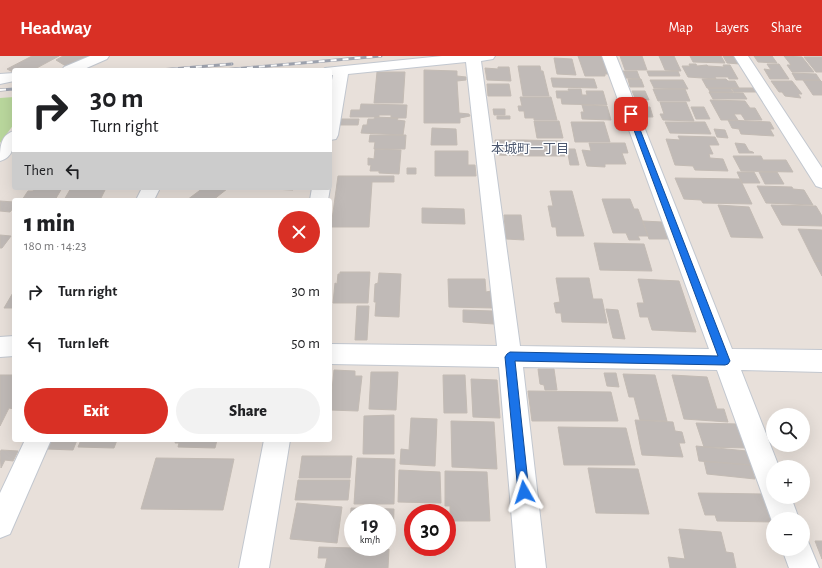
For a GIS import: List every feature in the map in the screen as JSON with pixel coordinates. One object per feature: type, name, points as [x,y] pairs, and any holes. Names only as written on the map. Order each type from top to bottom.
[{"type":"street","points":[[74,68],[102,56]]},
{"type":"street","points":[[609,56],[766,469]]},
{"type":"street","points":[[741,56],[822,182]]},
{"type":"street","points":[[332,113],[336,71],[481,57],[531,568]]},
{"type":"street","points":[[0,79],[12,77]]},
{"type":"street","points":[[0,155],[12,139]]},
{"type":"street","points":[[0,347],[12,346]]},
{"type":"street","points":[[332,354],[725,361],[822,361]]},
{"type":"street","points":[[0,524],[37,442]]},
{"type":"street","points":[[254,568],[277,442]]},
{"type":"street","points":[[800,556],[804,568]]},
{"type":"green space","points":[[12,97],[12,127],[0,143],[0,98]]},
{"type":"building","points":[[32,56],[59,56],[37,68],[12,68],[12,72],[7,69]]},
{"type":"building","points":[[63,56],[96,56],[69,68],[56,60]]},
{"type":"building","points":[[578,56],[603,56],[609,74],[605,74],[605,76],[585,76]]},
{"type":"building","points":[[620,56],[642,56],[647,70],[625,70]]},
{"type":"building","points":[[659,56],[674,56],[681,71],[665,70]]},
{"type":"building","points":[[690,56],[721,56],[725,63],[693,62]]},
{"type":"building","points":[[723,56],[735,56],[740,64],[727,63]]},
{"type":"building","points":[[754,56],[772,56],[777,63],[758,62]]},
{"type":"building","points":[[784,56],[802,57],[814,72],[792,72],[787,65],[791,65]]},
{"type":"building","points":[[804,57],[822,57],[822,72],[816,72]]},
{"type":"building","points":[[554,58],[572,59],[576,75],[557,74]]},
{"type":"building","points":[[689,64],[696,64],[697,66],[707,65],[724,67],[723,65],[730,65],[738,79],[729,79],[728,77],[715,77],[716,79],[688,77],[682,66],[690,66]]},
{"type":"building","points":[[767,64],[779,64],[789,79],[770,79],[764,69],[771,70]]},
{"type":"building","points":[[518,66],[540,66],[541,71],[543,71],[549,96],[523,96]]},
{"type":"building","points":[[498,67],[509,67],[511,81],[487,80],[485,68],[498,69]]},
{"type":"building","points":[[424,70],[457,71],[457,76],[466,77],[466,80],[457,81],[459,113],[469,114],[470,116],[460,118],[460,123],[424,123]]},
{"type":"building","points":[[623,71],[637,71],[640,79],[626,78]]},
{"type":"building","points":[[647,71],[678,71],[680,76],[649,76]]},
{"type":"building","points":[[377,72],[405,72],[403,103],[374,103]]},
{"type":"building","points":[[792,73],[816,74],[820,80],[796,80]]},
{"type":"building","points":[[551,78],[594,79],[597,88],[553,87]]},
{"type":"building","points":[[628,79],[641,79],[644,87],[630,87]]},
{"type":"building","points":[[702,79],[726,79],[728,81],[735,81],[739,88],[707,88]]},
{"type":"building","points":[[650,80],[683,80],[688,89],[654,88]]},
{"type":"building","points":[[803,80],[820,80],[822,82],[822,95],[813,95]]},
{"type":"building","points":[[771,81],[792,81],[802,94],[798,94],[801,98],[785,96],[782,92],[779,92]]},
{"type":"building","points":[[487,84],[509,84],[511,96],[488,96]]},
{"type":"building","points":[[708,88],[730,88],[733,92],[710,92]]},
{"type":"building","points":[[731,88],[756,88],[759,92],[734,92]]},
{"type":"building","points":[[568,89],[581,89],[582,95],[587,95],[586,91],[603,91],[607,105],[562,104],[561,98],[557,98],[556,91],[569,91]]},
{"type":"building","points":[[653,89],[685,89],[690,101],[658,101]]},
{"type":"building","points":[[632,91],[645,91],[649,100],[636,100]]},
{"type":"building","points":[[709,92],[743,93],[747,99],[713,99]]},
{"type":"building","points":[[520,97],[551,97],[557,120],[534,120],[534,118],[525,118],[524,111],[519,111],[518,106],[522,106]]},
{"type":"building","points":[[710,100],[745,101],[750,108],[755,108],[762,120],[745,120],[741,114],[734,114],[738,120],[721,120]]},
{"type":"building","points":[[660,102],[686,102],[694,121],[663,120],[660,114],[664,114]]},
{"type":"building","points":[[361,104],[407,105],[406,118],[391,118],[391,115],[379,115],[379,117],[350,117],[351,110],[360,110]]},
{"type":"building","points":[[582,105],[607,106],[611,120],[582,119],[581,112],[584,112]]},
{"type":"building","points":[[636,107],[650,107],[653,117],[640,117]]},
{"type":"building","points":[[691,107],[704,107],[710,119],[696,119]]},
{"type":"building","points":[[493,109],[505,109],[505,115],[494,115]]},
{"type":"building","points":[[497,116],[510,116],[510,119],[497,119]]},
{"type":"building","points":[[375,117],[398,118],[397,120],[405,121],[403,135],[361,133],[363,125],[367,125],[368,119],[374,119]]},
{"type":"building","points":[[341,119],[359,119],[358,125],[340,125]]},
{"type":"building","points":[[728,120],[770,122],[774,129],[770,129],[774,136],[741,134],[739,129],[732,128]]},
{"type":"building","points":[[534,121],[559,121],[563,138],[537,138]]},
{"type":"building","points":[[571,122],[604,122],[610,142],[575,142]]},
{"type":"building","points":[[665,122],[705,122],[711,134],[670,133]]},
{"type":"building","points":[[432,128],[456,129],[457,145],[431,145]]},
{"type":"building","points":[[714,129],[725,130],[728,138],[717,137]]},
{"type":"building","points":[[370,135],[406,135],[405,149],[374,149],[375,142],[369,142]]},
{"type":"building","points":[[678,136],[715,137],[719,145],[709,145],[713,154],[709,154],[710,158],[723,159],[728,171],[695,170],[693,166],[675,165],[666,139],[680,140]]},
{"type":"building","points":[[495,140],[524,140],[527,156],[496,155]]},
{"type":"building","points":[[524,140],[561,141],[565,156],[527,156]]},
{"type":"building","points":[[589,143],[625,143],[628,153],[622,153],[626,164],[605,164],[605,167],[587,166],[582,150],[591,151]]},
{"type":"building","points":[[735,143],[745,144],[749,151],[754,153],[739,153]]},
{"type":"building","points":[[375,149],[401,150],[399,174],[370,171],[371,165],[368,165],[368,158],[374,159]]},
{"type":"building","points":[[567,149],[575,149],[579,165],[570,165]]},
{"type":"building","points":[[435,151],[468,151],[468,165],[475,165],[476,176],[435,176]]},
{"type":"building","points":[[733,156],[761,156],[763,160],[786,160],[793,172],[741,171]]},
{"type":"building","points":[[407,168],[416,168],[416,174],[407,174]]},
{"type":"building","points":[[737,172],[754,172],[760,183],[742,183]]},
{"type":"building","points":[[759,172],[777,172],[784,184],[765,184]]},
{"type":"building","points":[[338,176],[394,176],[394,182],[372,182],[369,227],[332,227]]},
{"type":"building","points":[[675,178],[740,179],[752,204],[703,203],[701,200],[684,199]]},
{"type":"building","points":[[757,186],[792,187],[793,189],[804,190],[813,205],[766,203]]},
{"type":"building","points":[[61,190],[56,198],[23,198],[28,191]]},
{"type":"building","points":[[70,190],[105,190],[101,198],[65,198]]},
{"type":"building","points":[[200,190],[226,190],[216,198],[190,198]]},
{"type":"building","points":[[550,191],[572,191],[584,236],[557,236],[556,227],[552,227],[548,206],[553,206]]},
{"type":"building","points":[[602,199],[630,199],[634,209],[638,209],[648,236],[638,236],[640,240],[629,240],[626,233],[613,233]]},
{"type":"building","points":[[0,201],[12,202],[12,210],[10,212],[0,211]]},
{"type":"building","points":[[718,205],[749,207],[763,238],[731,237]]},
{"type":"building","points":[[771,205],[816,206],[822,216],[822,226],[782,225]]},
{"type":"building","points":[[422,208],[464,209],[465,224],[422,223]]},
{"type":"building","points":[[504,215],[521,215],[524,240],[506,239]]},
{"type":"building","points":[[643,221],[662,222],[668,239],[649,239]]},
{"type":"building","points":[[798,229],[822,230],[822,261],[814,261]]},
{"type":"building","points":[[0,235],[11,236],[2,248],[0,248]]},
{"type":"building","points":[[594,243],[644,244],[652,271],[600,270]]},
{"type":"building","points":[[814,261],[822,261],[822,276]]},
{"type":"building","points":[[340,272],[370,272],[368,303],[333,303],[335,283],[337,284],[338,274],[340,274]]},
{"type":"building","points":[[379,273],[401,274],[399,317],[375,316],[375,284],[378,283]]},
{"type":"building","points":[[556,278],[589,278],[593,299],[602,299],[607,323],[562,322],[561,313],[556,313],[554,303],[560,302]]},
{"type":"building","points":[[448,279],[485,279],[486,292],[491,291],[493,308],[449,307]]},
{"type":"building","points":[[638,279],[679,281],[696,332],[652,330],[648,317],[640,317],[637,303],[644,303]]},
{"type":"building","points":[[12,294],[12,308],[4,308]]},
{"type":"building","points":[[357,306],[369,306],[367,340],[355,340]]},
{"type":"building","points":[[606,309],[618,310],[625,339],[613,338]]},
{"type":"building","points":[[463,310],[493,311],[494,324],[463,322]]},
{"type":"building","points":[[538,369],[554,369],[557,390],[545,390],[544,385],[540,384]]},
{"type":"building","points":[[334,370],[355,371],[355,376],[362,376],[358,411],[332,410]]},
{"type":"building","points":[[371,372],[398,372],[396,410],[369,409]]},
{"type":"building","points":[[604,373],[616,373],[619,387],[607,386]]},
{"type":"building","points":[[623,374],[655,375],[667,421],[640,420],[634,397],[629,397]]},
{"type":"building","points":[[0,375],[12,375],[12,409],[9,408],[0,426]]},
{"type":"building","points":[[443,375],[465,375],[467,413],[444,413]]},
{"type":"building","points":[[672,375],[707,377],[717,409],[724,409],[728,422],[684,419]]},
{"type":"building","points":[[471,379],[497,380],[500,418],[473,417]]},
{"type":"building","points":[[528,391],[611,392],[618,421],[532,421]]},
{"type":"building","points":[[394,415],[394,454],[363,454],[364,416]]},
{"type":"building","points":[[411,418],[437,419],[435,466],[400,464],[401,449],[409,450]]},
{"type":"building","points":[[635,420],[673,422],[675,431],[682,432],[685,443],[679,443],[683,457],[642,455]]},
{"type":"building","points":[[451,421],[494,422],[497,469],[452,467]]},
{"type":"building","points":[[696,423],[738,424],[747,448],[704,447]]},
{"type":"building","points":[[558,427],[626,428],[635,465],[564,465]]},
{"type":"building","points":[[50,442],[76,442],[73,450],[47,449]]},
{"type":"building","points":[[80,442],[116,442],[114,448],[78,447]]},
{"type":"building","points":[[216,442],[215,448],[178,447],[179,443],[175,443]]},
{"type":"building","points":[[696,446],[747,451],[751,465],[699,461]]},
{"type":"building","points":[[1,450],[18,451],[13,461],[5,460],[1,468],[0,453]]},
{"type":"building","points":[[302,456],[352,456],[350,478],[299,478]]},
{"type":"building","points":[[156,458],[234,459],[223,510],[141,509]]},
{"type":"building","points":[[357,458],[395,459],[394,504],[354,504]]},
{"type":"building","points":[[704,461],[751,465],[755,479],[707,474]]},
{"type":"building","points":[[588,468],[638,469],[649,514],[596,513]]},
{"type":"building","points":[[399,470],[440,472],[441,503],[398,502]]},
{"type":"building","points":[[445,471],[487,472],[490,521],[456,521],[456,504],[445,504]]},
{"type":"building","points":[[298,480],[350,480],[348,500],[295,500]]},
{"type":"building","points":[[698,493],[763,494],[769,512],[766,512],[766,522],[717,521],[715,515],[705,515]]},
{"type":"building","points":[[297,503],[342,507],[337,543],[290,539]]},
{"type":"building","points":[[679,529],[721,532],[726,552],[733,553],[736,568],[670,568],[668,557],[685,559]]},
{"type":"building","points":[[815,541],[822,541],[822,559]]},
{"type":"building","points":[[319,547],[344,548],[344,556],[389,556],[388,568],[325,568],[327,558],[318,558]]},
{"type":"railway","points":[[246,68],[381,56]]},
{"type":"railway","points":[[184,68],[232,64]]},
{"type":"railway","points":[[0,90],[12,89]]},
{"type":"district","name":"本城町一丁目","points":[[530,148]]},
{"type":"route","points":[[524,492],[510,357],[725,361],[631,114]]}]
